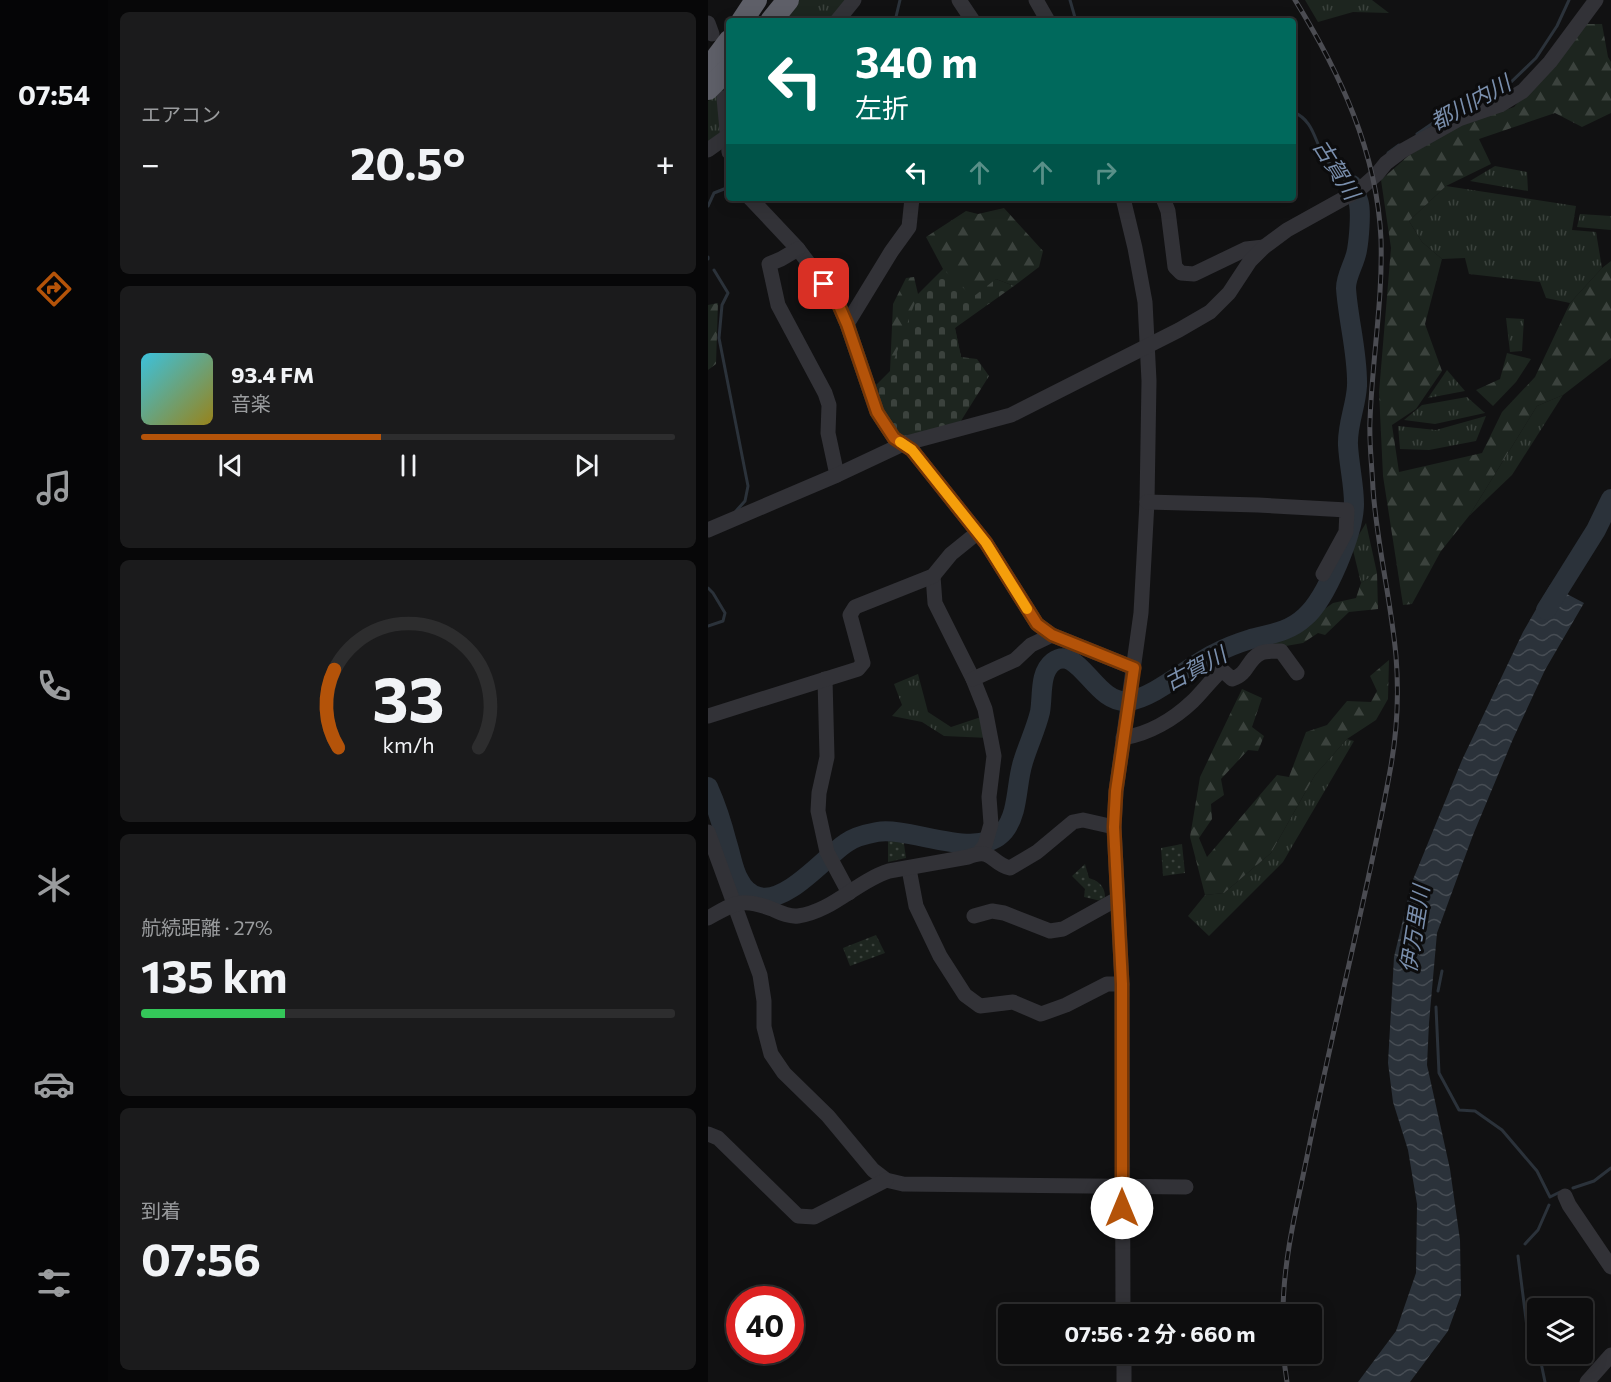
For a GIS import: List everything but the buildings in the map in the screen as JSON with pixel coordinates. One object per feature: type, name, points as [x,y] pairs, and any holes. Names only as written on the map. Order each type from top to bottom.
[{"type":"highway","points":[[744,18],[756,0]]},
{"type":"highway","points":[[773,18],[788,0]]},
{"type":"highway","points":[[708,69],[716,32]]},
{"type":"highway","points":[[716,93],[726,74]]},
{"type":"street","points":[[839,18],[854,0]]},
{"type":"street","points":[[959,0],[971,18]]},
{"type":"street","points":[[1036,0],[1046,18]]},
{"type":"street","points":[[708,530],[903,444],[1011,415],[1210,312],[1228,293],[1250,261],[1287,230],[1356,192],[1402,151],[1459,119],[1500,105],[1522,91],[1550,62],[1596,0]]},
{"type":"street","points":[[716,93],[726,125]]},
{"type":"street","points":[[708,150],[726,137]]},
{"type":"street","points":[[753,201],[798,249],[837,301],[877,412],[894,438],[912,450],[977,533],[1037,624],[1052,635],[1133,675]]},
{"type":"street","points":[[847,324],[909,227],[912,201]]},
{"type":"street","points":[[1123,1304],[1122,984],[1114,827],[1116,791],[1141,613],[1147,502],[1149,381],[1144,302],[1136,248],[1124,201]]},
{"type":"street","points":[[1164,201],[1168,211],[1175,267],[1181,273],[1194,274],[1246,249],[1264,247]]},
{"type":"street","points":[[798,249],[769,264],[778,305],[825,393],[829,405],[828,433],[837,475]]},
{"type":"street","points":[[1147,502],[1347,510],[1346,532],[1323,574]]},
{"type":"street","points":[[708,716],[858,669],[863,663],[850,615],[855,607],[933,576],[951,554],[977,533]]},
{"type":"street","points":[[708,918],[735,903],[745,902],[790,916],[801,915],[831,904],[876,875],[968,857],[984,844],[991,824],[989,797],[994,756],[985,709],[973,679],[935,603],[933,576]]},
{"type":"street","points":[[973,679],[1015,660],[1031,645],[1052,635]]},
{"type":"street","points":[[1123,738],[1140,735],[1172,717],[1192,701],[1222,670],[1232,679],[1241,677],[1261,653],[1281,651],[1297,673]]},
{"type":"street","points":[[825,679],[827,757],[819,793],[818,811],[829,857],[849,893]]},
{"type":"street","points":[[984,844],[988,854],[1004,867],[1010,868],[1037,852],[1073,822],[1083,820],[1114,827]]},
{"type":"street","points":[[708,832],[760,975],[764,1001],[764,1027],[771,1054],[784,1073],[828,1116],[873,1170],[886,1180],[903,1184],[1186,1187]]},
{"type":"street","points":[[909,869],[916,906],[940,956],[964,995],[981,1006],[1013,1002],[1041,1014],[1066,1005],[1107,984],[1122,984]]},
{"type":"street","points":[[974,916],[992,911],[1004,913],[1050,931],[1063,929],[1118,899]]},
{"type":"street","points":[[708,1134],[718,1138],[798,1216],[814,1216],[886,1180]]},
{"type":"street","points":[[1565,1196],[1611,1267]]},
{"type":"street","points":[[1587,1382],[1611,1354]]},
{"type":"street","points":[[1124,1364],[1124,1382]]},
{"type":"green space","points":[[798,0],[851,0],[836,18],[783,18]]},
{"type":"green space","points":[[1305,0],[1372,0],[1389,13],[1353,12],[1318,22]]},
{"type":"green space","points":[[1585,24],[1602,24],[1611,62],[1611,113],[1582,127],[1555,113],[1479,139],[1491,164],[1446,186],[1409,221],[1422,242],[1442,259],[1425,324],[1442,371],[1416,409],[1392,425],[1399,472],[1482,453],[1502,412],[1535,377],[1570,303],[1611,261],[1611,358],[1563,395],[1537,406],[1469,516],[1441,551],[1412,604],[1403,605],[1383,476],[1379,392],[1391,248],[1381,180],[1408,156],[1461,125],[1514,107]]},
{"type":"green space","points":[[726,82],[726,129],[708,142],[708,101]]},
{"type":"green space","points":[[1495,166],[1527,172],[1528,191],[1470,181]]},
{"type":"green space","points":[[1446,186],[1576,206],[1572,230],[1596,232],[1602,268],[1570,303],[1546,298],[1540,282],[1469,274],[1465,258],[1442,259],[1422,242],[1409,221]]},
{"type":"green space","points":[[1004,208],[1043,251],[1039,267],[1014,286],[996,279],[955,328],[961,357],[890,371],[893,304],[906,278],[914,277],[918,294],[940,295],[943,269],[926,237],[966,211],[978,214]]},
{"type":"green space","points":[[1580,214],[1611,216],[1611,230],[1577,227]]},
{"type":"green space","points":[[943,269],[973,297],[996,279],[1014,286],[955,328],[961,357],[977,359],[989,376],[959,424],[901,437],[884,415],[876,385],[890,371],[918,294]]},
{"type":"green space","points":[[718,303],[716,364],[708,370],[708,305]]},
{"type":"green space","points":[[1506,318],[1524,319],[1522,351],[1510,352]]},
{"type":"green space","points":[[1507,353],[1531,359],[1516,382],[1493,406],[1476,390],[1500,379]]},
{"type":"green space","points":[[1447,370],[1465,391],[1428,398]]},
{"type":"green space","points":[[1563,395],[1512,475],[1469,516],[1537,406]]},
{"type":"green space","points":[[1467,397],[1485,413],[1435,424],[1404,420],[1422,405]]},
{"type":"green space","points":[[1486,416],[1476,441],[1429,450],[1400,449],[1398,426],[1436,430]]},
{"type":"green space","points":[[1366,523],[1377,573],[1361,583],[1352,546]]},
{"type":"green space","points":[[1377,573],[1378,609],[1349,612],[1325,635],[1318,633],[1303,643],[1258,651],[1263,640],[1293,631],[1333,603],[1356,598],[1361,583]]},
{"type":"green space","points":[[1389,660],[1388,699],[1376,720],[1347,739],[1315,775],[1271,853],[1224,893],[1205,895],[1190,837],[1200,777],[1242,689],[1262,698],[1252,727],[1264,736],[1258,751],[1248,750],[1221,779],[1224,795],[1211,804],[1212,819],[1199,838],[1207,857],[1277,775],[1289,777],[1306,732],[1327,725],[1347,701],[1371,702],[1377,691],[1370,676]]},
{"type":"green space","points":[[918,674],[928,712],[951,727],[984,716],[989,738],[944,736],[922,722],[892,716],[902,705],[894,684]]},
{"type":"green space","points":[[1347,739],[1354,741],[1283,862],[1209,936],[1188,916],[1205,895],[1224,893],[1271,853],[1315,775]]},
{"type":"green space","points":[[888,837],[903,837],[906,858],[888,862]]},
{"type":"green space","points":[[1182,844],[1185,873],[1163,876],[1161,848]]},
{"type":"green space","points":[[1085,864],[1089,878],[1102,887],[1105,902],[1084,897],[1085,889],[1072,876]]},
{"type":"green space","points":[[876,935],[885,953],[850,966],[843,948]]},
{"type":"water","points":[[1550,585],[1584,603],[1545,670],[1513,739],[1473,835],[1437,933],[1427,1065],[1450,1169],[1460,1240],[1461,1295],[1448,1331],[1410,1382],[1358,1382],[1396,1331],[1416,1273],[1417,1204],[1408,1150],[1393,1102],[1388,1063],[1394,957],[1412,882],[1462,760],[1523,632]]},
{"type":"waterway","points":[[896,18],[900,0]]},
{"type":"waterway","name":"古賀川","points":[[1070,0],[1075,18]]},
{"type":"waterway","name":"都川内川","points":[[1417,134],[1455,108],[1507,86],[1536,58],[1557,26],[1569,0]]},
{"type":"waterway","name":"古賀川","points":[[1296,114],[1310,127],[1328,162],[1344,174],[1352,185],[1354,184]]},
{"type":"waterway","name":"都川内川","points":[[1388,153],[1399,145]]},
{"type":"waterway","name":"古賀川","points":[[708,787],[721,821],[737,876],[747,891],[759,897],[770,897],[793,887],[856,837],[877,832],[891,832],[961,843],[992,840],[1004,831],[1012,816],[1021,770],[1040,712],[1045,672],[1053,662],[1062,658],[1071,661],[1106,694],[1116,700],[1128,701],[1149,694],[1204,659],[1246,641],[1286,629],[1305,617],[1322,596],[1330,581],[1344,547],[1353,516],[1354,497],[1348,438],[1357,374],[1346,288],[1347,278],[1357,250],[1360,214],[1352,185]]},
{"type":"waterway","points":[[708,206],[714,193],[726,188]]},
{"type":"waterway","points":[[714,270],[728,293],[722,305],[719,338],[748,486],[745,501],[736,511]]},
{"type":"waterway","name":"伊万里川","points":[[1546,610],[1596,530],[1611,499]]},
{"type":"waterway","points":[[708,588],[725,613],[723,621],[708,626]]},
{"type":"waterway","points":[[1438,991],[1442,971]]},
{"type":"waterway","points":[[1436,1007],[1439,1073],[1459,1110],[1475,1111],[1502,1130],[1537,1171],[1550,1197],[1560,1192]]},
{"type":"waterway","points":[[1573,1188],[1594,1181],[1611,1168]]},
{"type":"waterway","points":[[1525,1244],[1538,1230],[1549,1205]]},
{"type":"waterway","points":[[1518,1256],[1527,1327]]},
{"type":"waterway","points":[[1541,1364],[1545,1382]]},
{"type":"railway","points":[[1283,1304],[1292,1230],[1381,818],[1396,728],[1397,699],[1396,656],[1375,510],[1370,438],[1381,262],[1378,207],[1364,144],[1353,114],[1327,56],[1295,0]]},
{"type":"railway","points":[[1285,1364],[1287,1382]]},
{"type":"slow traffic","points":[[900,442],[912,450],[986,543],[1027,609]]},
{"type":"route","points":[[824,284],[837,301],[847,324],[877,412],[894,438],[912,450],[986,543],[1037,624],[1052,635],[1134,668],[1116,791],[1114,827],[1122,984],[1122,1208]]}]
